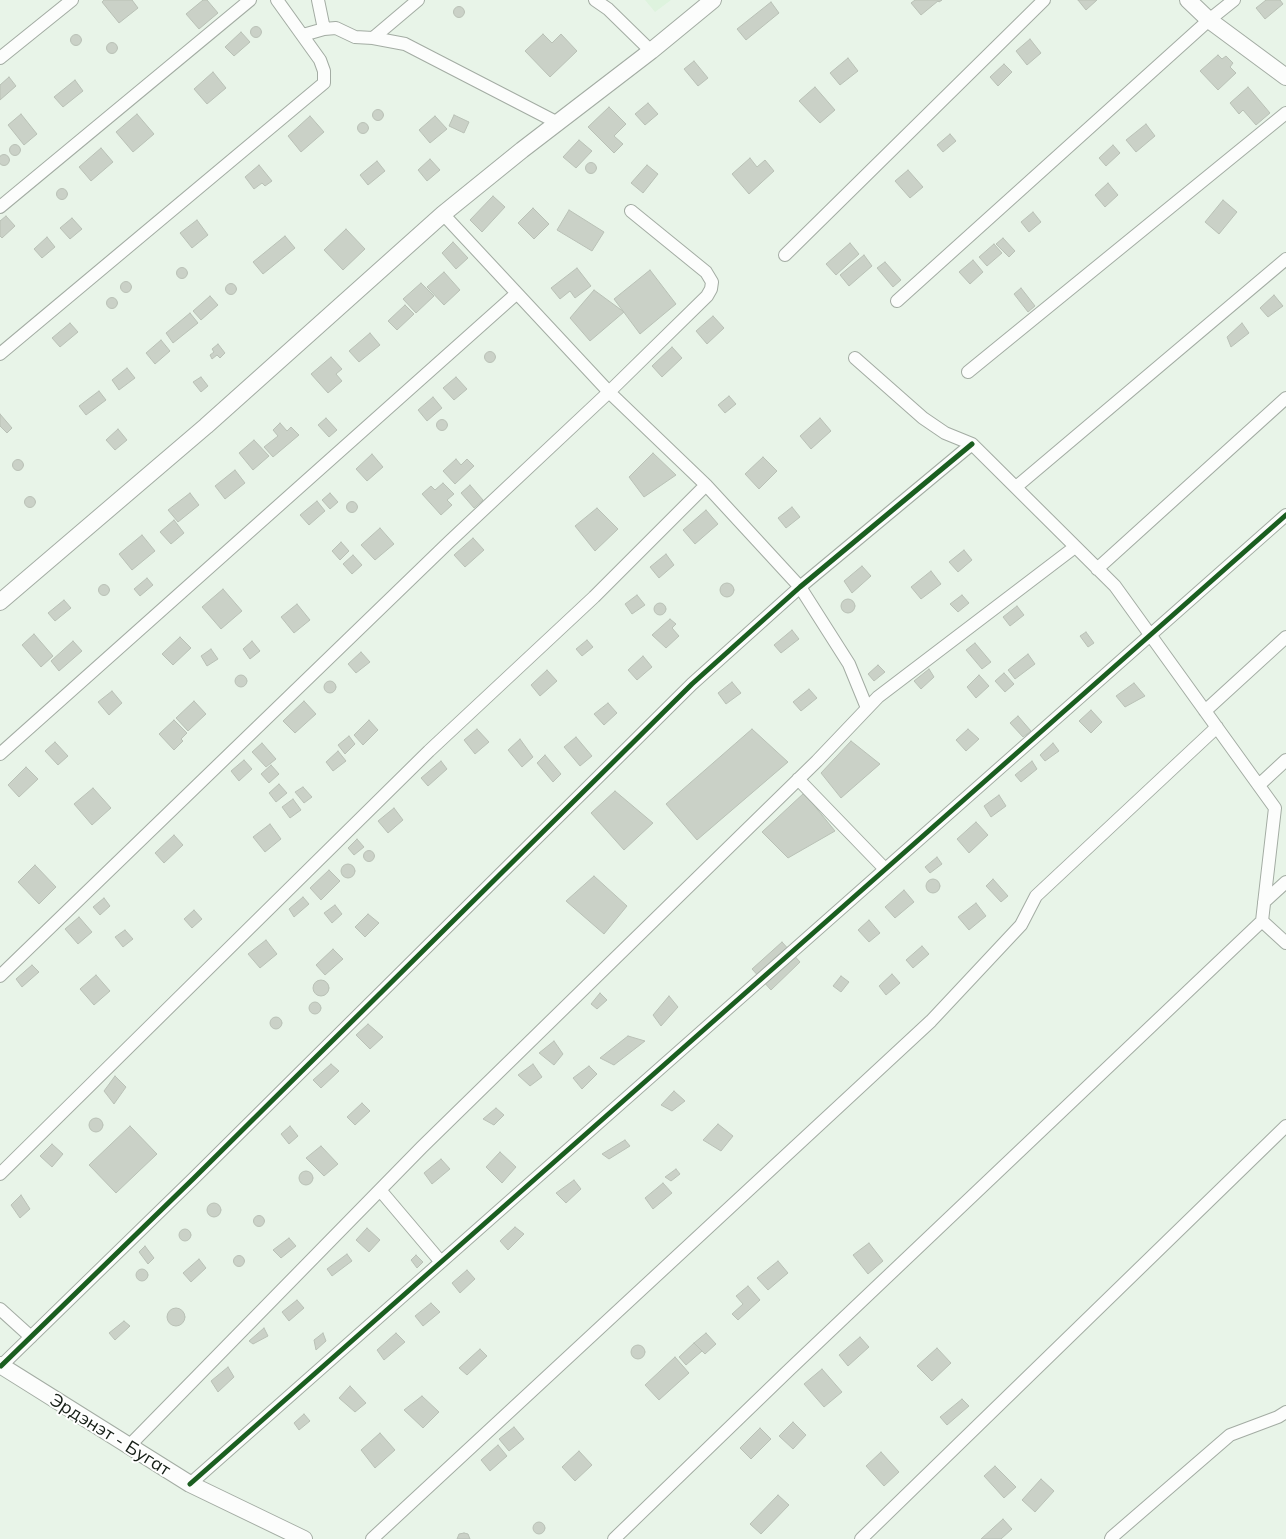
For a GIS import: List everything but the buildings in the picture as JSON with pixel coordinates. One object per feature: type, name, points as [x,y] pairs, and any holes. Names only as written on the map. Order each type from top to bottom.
[{"type":"street","points":[[0,58],[72,0]]},
{"type":"street","points":[[0,207],[250,0]]},
{"type":"street","points":[[0,354],[324,84],[324,71],[320,60],[277,0]]},
{"type":"street","points":[[318,0],[324,28]]},
{"type":"street","points":[[373,38],[418,0]]},
{"type":"street","points":[[595,0],[608,9],[651,51]]},
{"type":"street","points":[[0,602],[206,426],[443,214],[713,0]]},
{"type":"street","points":[[785,254],[1044,0]]},
{"type":"street","points":[[1188,0],[1209,20],[1286,77]]},
{"type":"street","points":[[897,300],[1209,20],[1234,0]]},
{"type":"street","points":[[303,36],[324,28],[336,28],[355,37],[373,38],[405,44],[558,123]]},
{"type":"street","points":[[968,372],[1286,113]]},
{"type":"street","points":[[0,976],[449,542],[610,392],[707,296],[712,282],[706,272],[631,211]]},
{"type":"street","points":[[443,214],[516,294],[610,392],[706,486],[800,587],[849,664],[867,708]]},
{"type":"street","points":[[1016,487],[1286,259]]},
{"type":"street","points":[[0,754],[516,294]]},
{"type":"street","points":[[614,1539],[790,1369],[1262,921],[1275,808],[1217,727],[1114,586],[972,444],[945,433],[923,418],[855,358]]},
{"type":"street","points":[[1097,569],[1286,398]]},
{"type":"street","points":[[1,1365],[32,1337],[692,684],[800,587],[972,444]]},
{"type":"street","points":[[0,1174],[429,751],[594,597],[706,486]]},
{"type":"street","points":[[190,1484],[1286,514]]},
{"type":"street","points":[[128,1446],[380,1190],[798,779],[878,697],[1075,547]]},
{"type":"street","points":[[1205,711],[1286,636]]},
{"type":"street","points":[[372,1539],[932,1021],[1021,924],[1036,896],[1217,727]]},
{"type":"street","points":[[1258,785],[1286,760]]},
{"type":"street","points":[[798,779],[885,869]]},
{"type":"street","points":[[1264,902],[1286,882]]},
{"type":"street","points":[[1262,921],[1286,943]]},
{"type":"street","points":[[861,1539],[1286,1126]]},
{"type":"street","points":[[380,1190],[441,1262]]},
{"type":"street","points":[[0,1308],[32,1337]]},
{"type":"street","name":"Эрдэнэт - Бугат","points":[[1,1365],[190,1484],[304,1539]]},
{"type":"street","points":[[1111,1539],[1230,1435],[1286,1412]]},
{"type":"shaded area","points":[[645,0],[671,0],[655,12]]},
{"type":"cycle path","points":[[1,1366],[193,1179],[692,684],[800,587],[972,444]]},
{"type":"cycle path","points":[[190,1484],[1286,515]]}]
